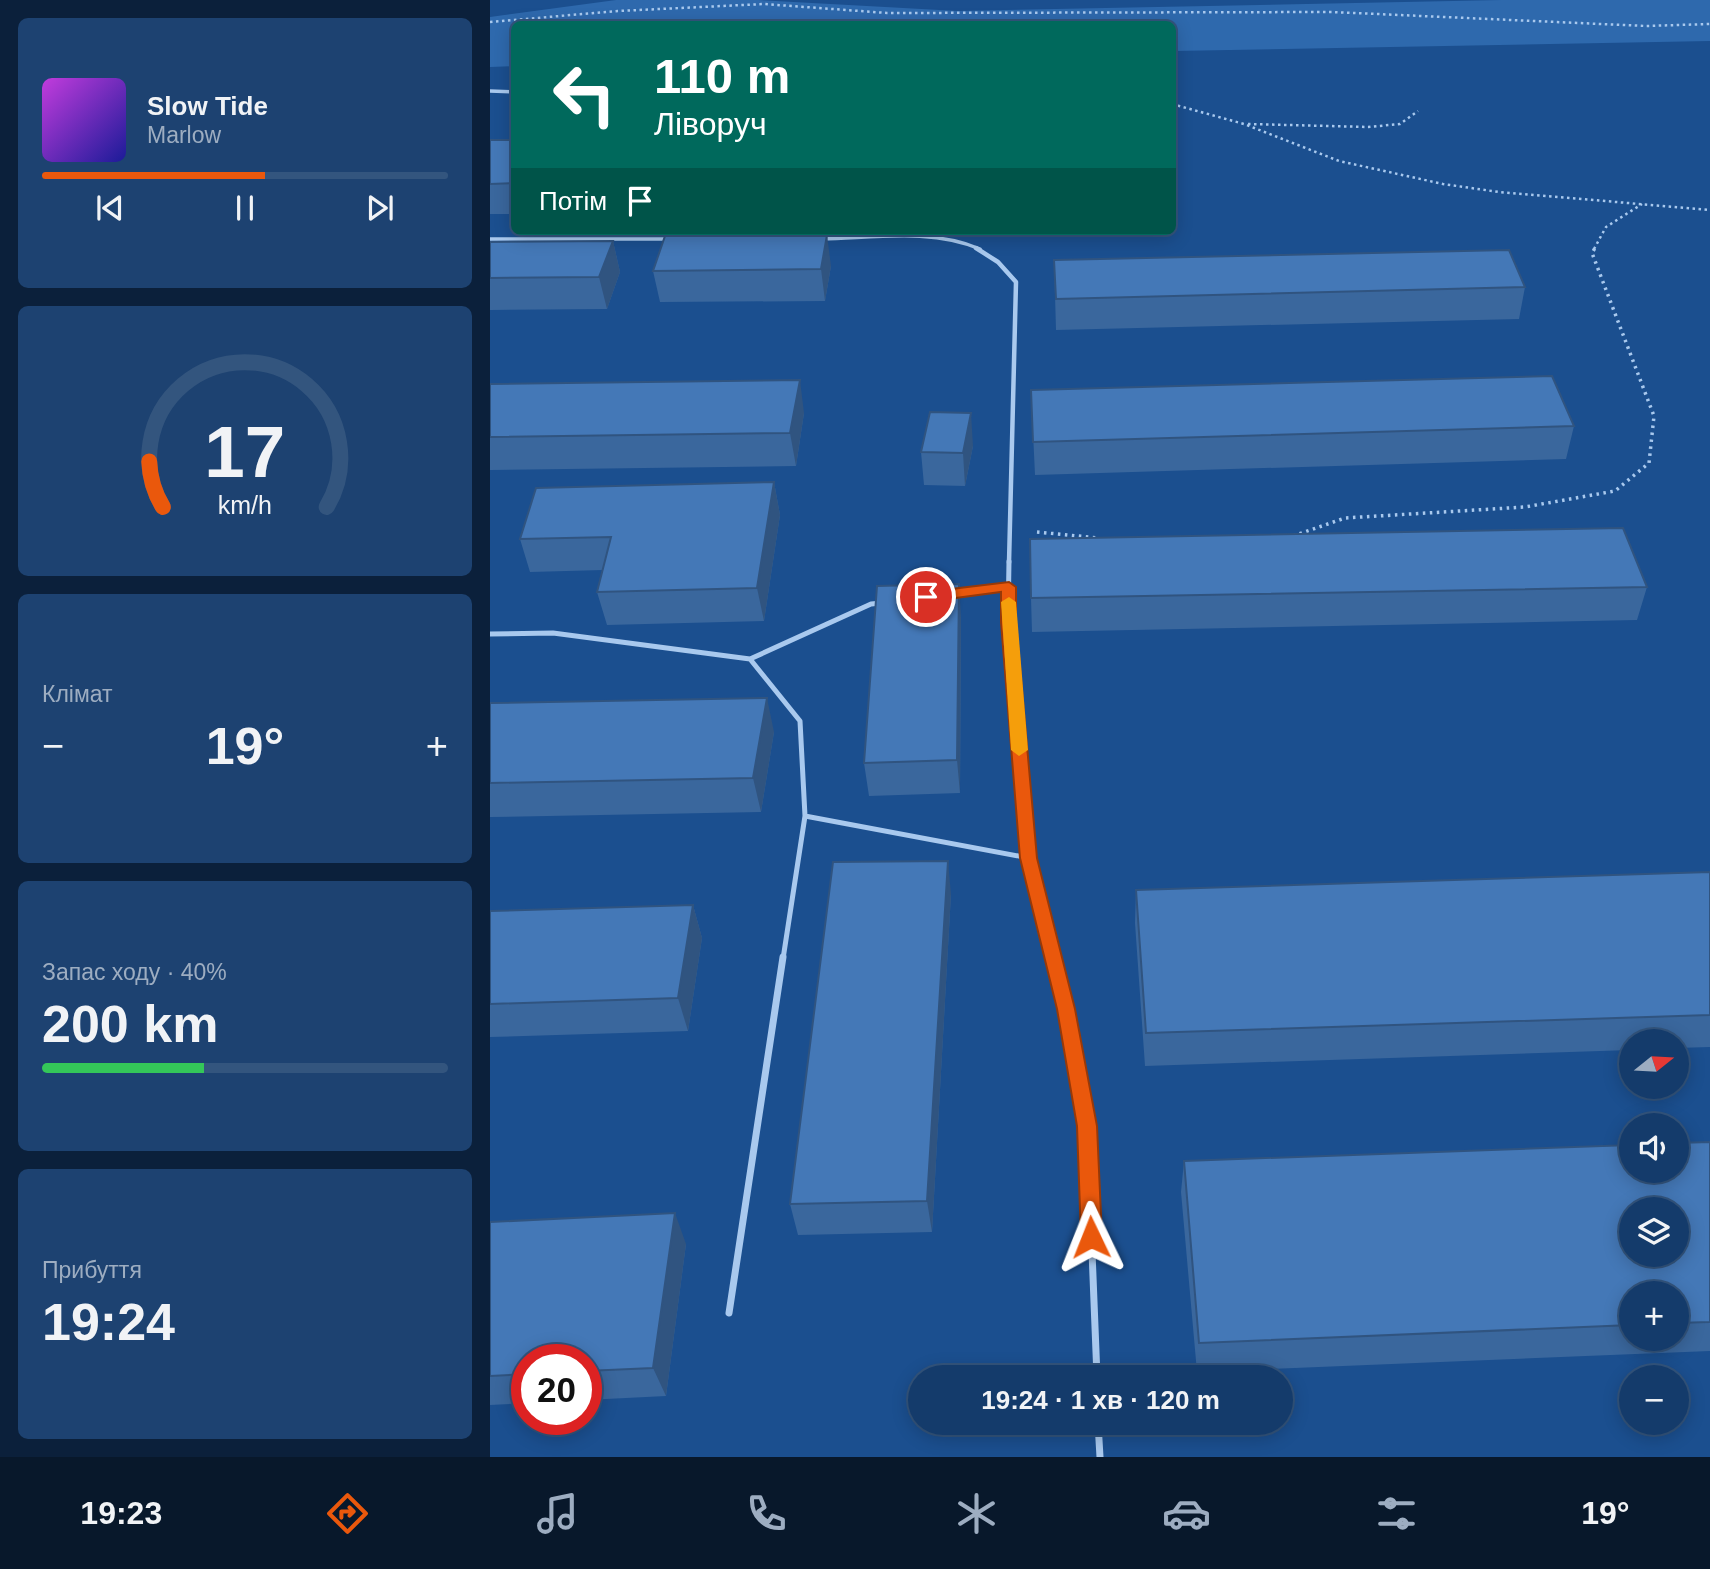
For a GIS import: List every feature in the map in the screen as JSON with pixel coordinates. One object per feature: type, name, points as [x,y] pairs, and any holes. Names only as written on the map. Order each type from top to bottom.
[{"type":"lane","points":[[490,91],[511,92]]},
{"type":"lane","points":[[647,239],[652,235]]},
{"type":"lane","points":[[810,239],[945,238],[975,246],[1001,263],[1016,282],[1008,622],[1029,858],[1066,1009],[1087,1126],[1097,1365]]},
{"type":"lane","points":[[490,239],[674,239]]},
{"type":"lane","points":[[940,596],[1009,587]]},
{"type":"lane","points":[[490,634],[553,633],[750,659],[870,604],[884,603]]},
{"type":"lane","points":[[729,1313],[805,816],[800,721],[750,659]]},
{"type":"lane","points":[[805,816],[1029,858]]},
{"type":"lane","points":[[1099,1435],[1100,1457]]},
{"type":"path","points":[[490,22],[618,10],[764,4],[887,13],[1332,12],[1646,26],[1710,24]]},
{"type":"path","points":[[1176,105],[1244,124],[1339,161],[1443,184],[1499,192],[1710,210]]},
{"type":"path","points":[[1244,124],[1368,127],[1400,124],[1418,111]]},
{"type":"path","points":[[1288,537],[1345,518],[1525,507],[1615,491],[1649,463],[1654,416],[1592,253],[1606,227],[1642,204]]},
{"type":"path","points":[[1010,529],[1105,539]]},
{"type":"shaded area","points":[[616,0],[758,0],[958,11],[1501,0],[1710,0],[1710,41],[1176,51],[1176,21],[511,21],[511,66],[490,67],[490,17]]},
{"type":"building","points":[[490,140],[511,140],[511,183],[490,184]]},
{"type":"building","points":[[827,235],[821,269],[653,271],[665,236]]},
{"type":"building","points":[[613,241],[599,277],[490,278],[490,242]]},
{"type":"building","points":[[1509,250],[1525,287],[1056,299],[1054,260]]},
{"type":"building","points":[[1552,376],[1574,426],[1033,442],[1031,390]]},
{"type":"building","points":[[800,380],[790,433],[490,437],[490,384]]},
{"type":"building","points":[[930,412],[971,413],[963,453],[921,452]]},
{"type":"building","points":[[774,482],[757,588],[597,592],[611,537],[520,539],[536,488]]},
{"type":"building","points":[[1623,528],[1647,587],[1031,598],[1030,539]]},
{"type":"building","points":[[959,584],[957,760],[864,763],[877,586]]},
{"type":"building","points":[[767,698],[753,778],[490,783],[490,703]]},
{"type":"building","points":[[948,861],[927,1201],[790,1204],[833,862]]},
{"type":"building","points":[[1710,872],[1710,1015],[1146,1033],[1136,890]]},
{"type":"building","points":[[693,905],[678,998],[490,1004],[490,911]]},
{"type":"building","points":[[1710,1142],[1710,1322],[1689,1323],[1689,1281],[1619,1281],[1619,1326],[1199,1343],[1184,1161],[1619,1145],[1619,1183],[1689,1183],[1689,1143]]},
{"type":"building","points":[[675,1213],[653,1368],[602,1370],[602,1344],[511,1344],[511,1375],[490,1376],[490,1222]]},
{"type":"slow traffic","points":[[1009,602],[1008,622],[1019,750]]},
{"type":"route","points":[[926,597],[1009,587],[1008,622],[1029,858],[1066,1009],[1087,1126],[1091,1237]]}]
